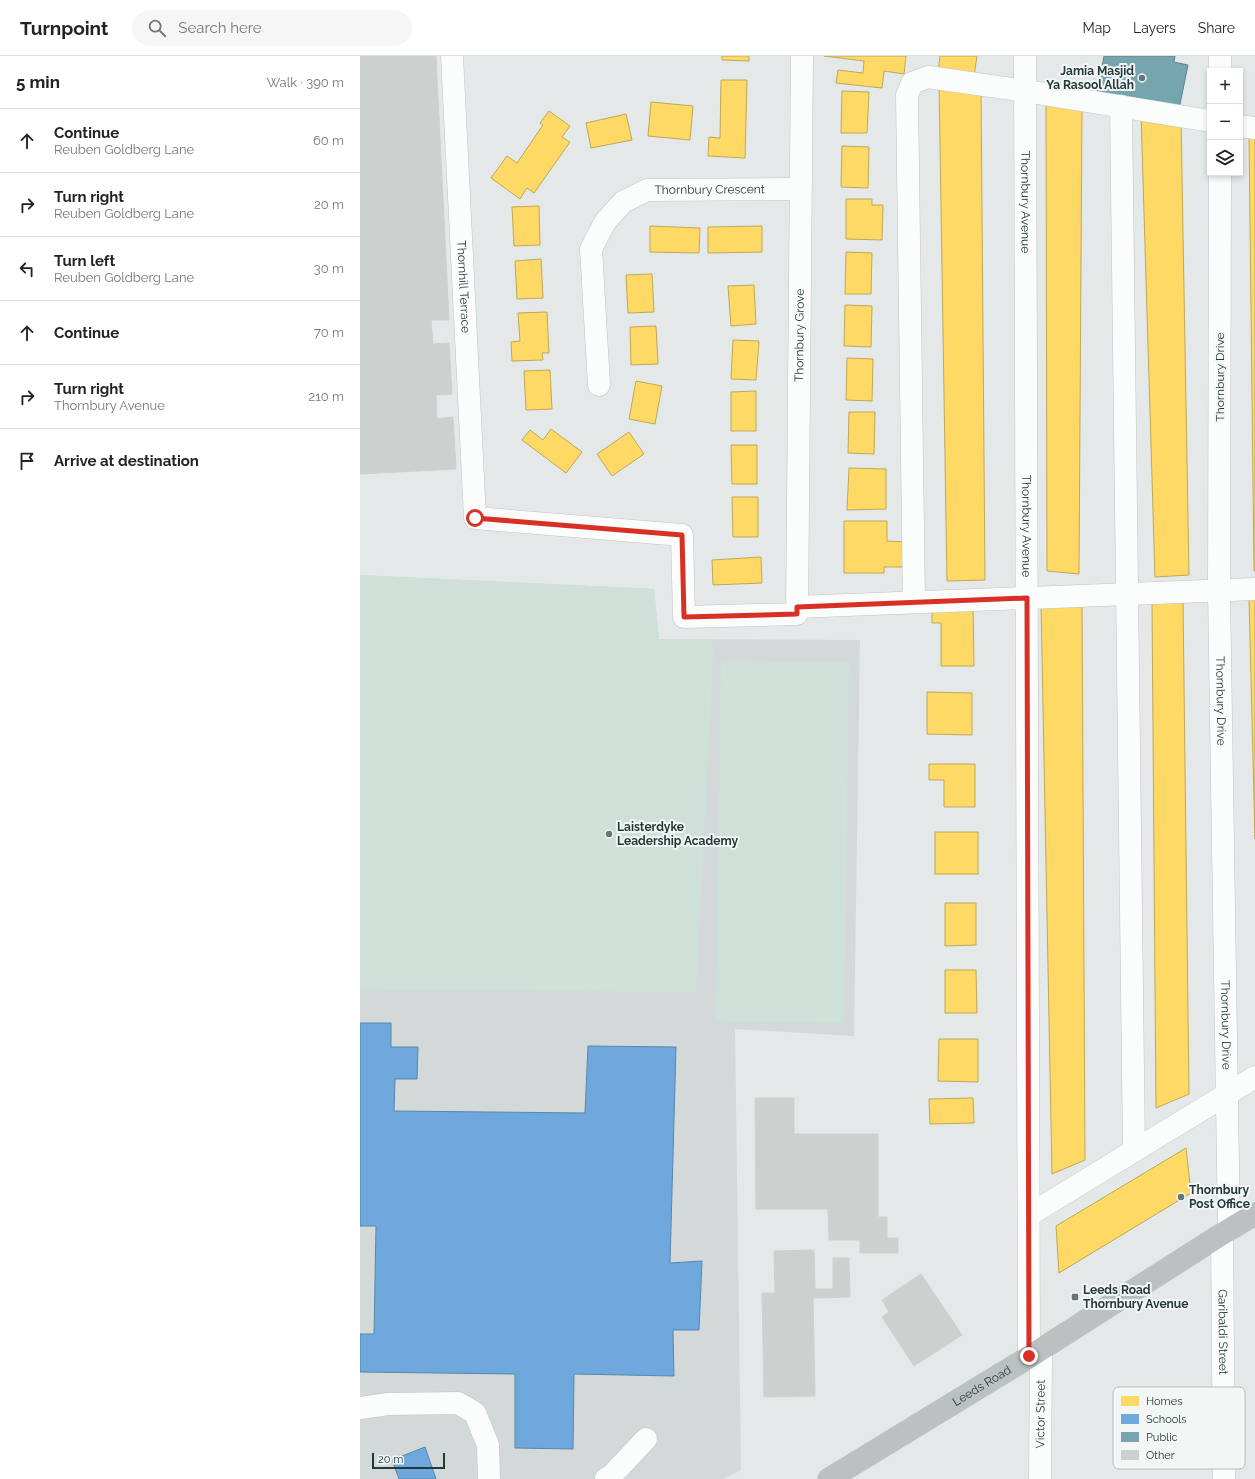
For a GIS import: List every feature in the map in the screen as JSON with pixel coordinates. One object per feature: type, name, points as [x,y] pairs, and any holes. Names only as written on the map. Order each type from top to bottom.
[{"type":"highway","name":"Leeds Road","points":[[829,1479],[1035,1353],[1255,1214]]},
{"type":"street","name":"Thornhill Terrace","points":[[452,56],[475,518],[682,535],[684,617],[797,611]]},
{"type":"street","name":"Thornbury Grove","points":[[797,611],[802,56]]},
{"type":"street","name":"Thornbury Avenue","points":[[1026,56],[1029,1214],[1035,1353]]},
{"type":"street","points":[[1220,56],[1220,68]]},
{"type":"street","points":[[914,602],[907,95],[912,83],[928,77],[1026,91],[1207,120]]},
{"type":"street","points":[[1121,106],[1134,1151]]},
{"type":"street","points":[[1243,126],[1255,128]]},
{"type":"street","name":"Thornbury Drive","points":[[1220,176],[1219,590],[1227,1094],[1225,1232]]},
{"type":"street","name":"Thornbury Crescent","points":[[599,385],[592,248],[605,222],[623,202],[647,190],[800,189]]},
{"type":"street","points":[[797,611],[914,602],[1255,589]]},
{"type":"street","points":[[1029,1214],[1255,1077]]},
{"type":"street","name":"Garibaldi Street","points":[[1224,1387],[1225,1232]]},
{"type":"street","name":"Victor Street","points":[[1035,1353],[1040,1479]]},
{"type":"street","points":[[360,1408],[388,1404],[458,1403],[475,1413],[488,1445],[489,1479]]},
{"type":"street","points":[[606,1479],[611,1476],[646,1439]]},
{"type":"street","name":"Garibaldi Street","points":[[1224,1469],[1224,1479]]},
{"type":"shaded area","name":"Laisterdyke Leadership Academy","points":[[360,575],[654,589],[659,639],[860,640],[854,1036],[735,1029],[741,1470],[723,1479],[360,1479]]},
{"type":"shaded area","points":[[360,575],[654,589],[659,639],[712,639],[713,654],[696,992],[360,989]]},
{"type":"shaded area","points":[[721,660],[849,662],[844,1023],[716,1021]]},
{"type":"building: Homes","points":[[722,56],[749,56],[749,61],[722,60]]},
{"type":"building: Homes","points":[[824,56],[906,56],[904,74],[884,71],[882,88],[836,83],[838,70],[863,73],[864,61]]},
{"type":"building: Homes","points":[[940,56],[977,56],[974,76],[938,72]]},
{"type":"building: Homes","points":[[721,80],[747,80],[745,158],[708,156],[709,137],[720,138]]},
{"type":"building: Homes","points":[[939,81],[981,89],[985,580],[947,581]]},
{"type":"building: Homes","points":[[842,91],[869,92],[867,133],[841,133]]},
{"type":"building: Homes","points":[[1046,99],[1082,107],[1079,574],[1047,571]]},
{"type":"building: Homes","points":[[651,102],[693,106],[690,140],[648,136]]},
{"type":"building: Homes","points":[[549,111],[570,126],[562,137],[570,142],[534,193],[527,188],[520,199],[491,178],[507,156],[517,163],[543,125],[540,123]]},
{"type":"building: Homes","points":[[1141,113],[1181,119],[1189,575],[1155,577]]},
{"type":"building: Homes","points":[[626,114],[632,140],[591,148],[586,123]]},
{"type":"building: Homes","points":[[1249,134],[1255,135],[1255,571],[1254,571]]},
{"type":"building: Homes","points":[[842,146],[869,147],[868,188],[841,187]]},
{"type":"building: Homes","points":[[846,199],[872,199],[872,205],[883,205],[882,240],[846,239]]},
{"type":"building: Homes","points":[[539,206],[540,245],[514,246],[512,207]]},
{"type":"building: Homes","points":[[650,226],[700,228],[699,253],[650,252]]},
{"type":"building: Homes","points":[[762,226],[762,252],[708,253],[708,227]]},
{"type":"building: Homes","points":[[846,252],[872,253],[871,294],[845,294]]},
{"type":"building: Homes","points":[[541,259],[543,298],[517,299],[515,261]]},
{"type":"building: Homes","points":[[652,274],[654,312],[628,313],[626,275]]},
{"type":"building: Homes","points":[[754,285],[756,324],[731,326],[728,286]]},
{"type":"building: Homes","points":[[845,305],[872,306],[871,347],[844,346]]},
{"type":"building: Homes","points":[[547,312],[549,353],[542,353],[543,360],[512,361],[511,342],[520,341],[518,313]]},
{"type":"building: Homes","points":[[656,326],[658,364],[631,365],[630,327]]},
{"type":"building: Homes","points":[[733,340],[759,341],[756,380],[731,379]]},
{"type":"building: Homes","points":[[847,358],[873,359],[872,401],[846,400]]},
{"type":"building: Homes","points":[[550,370],[552,409],[526,410],[524,371]]},
{"type":"building: Homes","points":[[636,381],[662,386],[655,424],[629,419]]},
{"type":"building: Homes","points":[[756,391],[756,431],[731,431],[731,392]]},
{"type":"building: Homes","points":[[849,412],[875,412],[874,454],[848,453]]},
{"type":"building: Homes","points":[[551,429],[582,452],[566,473],[522,440],[530,430],[543,440]]},
{"type":"building: Homes","points":[[629,432],[644,454],[612,476],[597,454]]},
{"type":"building: Homes","points":[[731,445],[757,445],[757,484],[732,484]]},
{"type":"building: Homes","points":[[849,468],[886,469],[886,509],[847,510]]},
{"type":"building: Homes","points":[[732,497],[758,497],[758,537],[733,537]]},
{"type":"building: Homes","points":[[844,521],[887,521],[887,541],[906,542],[905,567],[884,567],[884,573],[844,573]]},
{"type":"building: Homes","points":[[761,557],[762,583],[713,585],[712,560]]},
{"type":"building: Homes","points":[[1249,598],[1255,598],[1255,839]]},
{"type":"building: Homes","points":[[1183,601],[1189,1094],[1156,1108],[1152,603]]},
{"type":"building: Homes","points":[[1082,602],[1085,1160],[1052,1174],[1041,603]]},
{"type":"building: Homes","points":[[932,607],[973,607],[974,666],[941,666],[941,623],[932,623]]},
{"type":"building: Homes","points":[[927,692],[972,693],[972,735],[927,734]]},
{"type":"building: Homes","points":[[929,764],[975,764],[975,807],[944,807],[944,780],[929,780]]},
{"type":"building: Homes","points":[[935,832],[978,832],[978,874],[935,874]]},
{"type":"building: Homes","points":[[945,903],[976,903],[976,945],[945,946]]},
{"type":"building: Homes","points":[[945,970],[976,970],[977,1013],[945,1013]]},
{"type":"building: Homes","points":[[939,1039],[978,1039],[978,1082],[938,1081]]},
{"type":"building: Homes","points":[[973,1098],[974,1123],[930,1124],[929,1099]]},
{"type":"building: Homes","points":[[1186,1148],[1191,1193],[1059,1273],[1056,1226]]},
{"type":"building: Schools","points":[[360,1023],[391,1023],[391,1047],[418,1047],[417,1079],[395,1079],[394,1111],[585,1113],[588,1046],[676,1047],[670,1263],[702,1261],[699,1330],[673,1330],[674,1376],[574,1374],[573,1449],[515,1448],[515,1374],[360,1372],[360,1334],[374,1334],[376,1226],[360,1226]]},
{"type":"building: Schools","points":[[425,1447],[436,1479],[399,1479],[392,1460]]},
{"type":"building: Public","name":"Jamia Masjid Ya Rasool Allah","points":[[1104,56],[1175,56],[1174,62],[1188,65],[1179,109],[1097,92]]},
{"type":"building: Other","points":[[360,56],[436,56],[449,320],[431,320],[433,344],[449,343],[452,394],[436,395],[437,419],[453,417],[456,469],[360,474]]},
{"type":"building: Other","points":[[755,1098],[794,1098],[794,1134],[878,1134],[878,1217],[887,1217],[887,1238],[898,1238],[898,1253],[860,1253],[860,1240],[829,1240],[828,1209],[756,1209]]},
{"type":"building: Other","points":[[814,1250],[815,1289],[833,1289],[833,1258],[849,1258],[850,1297],[813,1298],[815,1396],[764,1397],[762,1293],[775,1293],[774,1251]]},
{"type":"building: Other","points":[[921,1274],[962,1335],[914,1366],[882,1317],[889,1312],[882,1300]]},
{"type":"place","name":"Jamia Masjid Ya Rasool Allah","points":[[1142,78]]},
{"type":"place","name":"Laisterdyke Leadership Academy","points":[[609,834]]},
{"type":"place","name":"Thornbury Post Office","points":[[1181,1197]]},
{"type":"place","name":"Leeds Road Thornbury Avenue","points":[[1075,1297]]},
{"type":"route","points":[[475,518],[682,535],[684,617],[797,614],[797,607],[1027,598],[1029,1356]]}]
